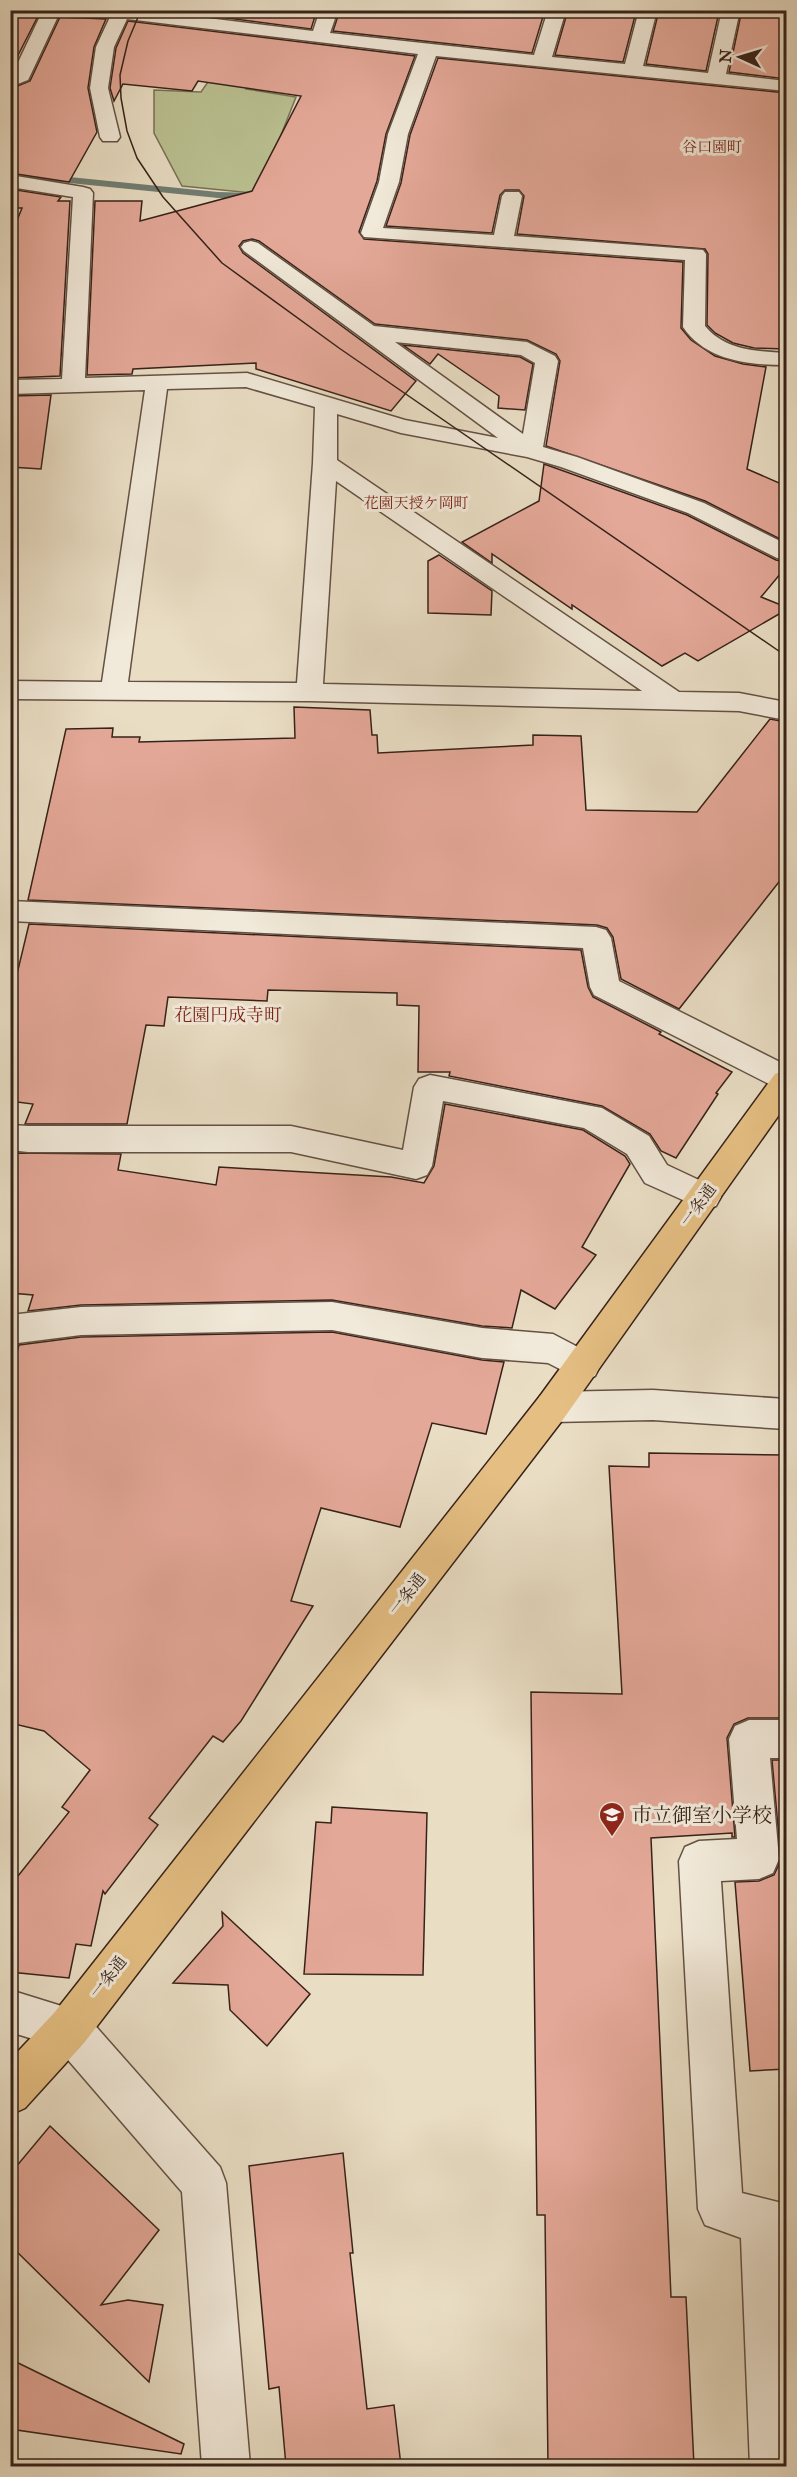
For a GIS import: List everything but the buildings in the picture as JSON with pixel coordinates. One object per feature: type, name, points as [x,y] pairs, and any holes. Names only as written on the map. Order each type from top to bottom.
[{"type":"main road","name":"一条通","points":[[10,2093],[69,2028],[552,1407],[705,1197],[786,1080]]},
{"type":"street","points":[[10,82],[21,76],[52,10]]},
{"type":"street","points":[[94,10],[429,50],[786,86]]},
{"type":"street","points":[[320,37],[329,10]]},
{"type":"street","points":[[541,62],[557,10]]},
{"type":"street","points":[[632,71],[648,10]]},
{"type":"street","points":[[716,80],[731,10]]},
{"type":"street","points":[[110,137],[99,88],[105,47],[121,14]]},
{"type":"street","points":[[429,50],[398,134],[389,182],[371,233],[696,254],[694,327],[699,334],[708,343],[733,352],[786,359]]},
{"type":"street","points":[[10,181],[82,193],[73,386]]},
{"type":"street","points":[[503,240],[512,196]]},
{"type":"street","points":[[261,244],[366,332],[531,451]]},
{"type":"street","points":[[366,332],[527,349],[547,361],[531,451]]},
{"type":"street","points":[[10,387],[247,380],[401,426],[531,451],[569,462],[696,508],[786,553]]},
{"type":"street","points":[[114,692],[157,383]]},
{"type":"street","points":[[309,692],[325,463],[326,403]]},
{"type":"street","points":[[325,463],[673,700]]},
{"type":"street","points":[[10,690],[309,692],[673,700],[739,702],[786,711]]},
{"type":"street","points":[[10,911],[596,938],[605,987],[786,1080]]},
{"type":"street","points":[[10,1137],[28,1139],[291,1139],[416,1166],[430,1087],[591,1117],[638,1145],[656,1174],[705,1197]]},
{"type":"street","points":[[10,1330],[81,1322],[332,1316],[482,1343],[552,1350],[583,1366]]},
{"type":"street","points":[[552,1407],[653,1405],[786,1414]]},
{"type":"street","points":[[774,2466],[775,2224],[722,2209],[699,1861],[759,1859],[748,1739],[786,1739]]},
{"type":"street","points":[[10,2011],[69,2028],[204,2184],[226,2466]]},
{"type":"green space","points":[[241,35],[282,39],[246,89],[296,97],[279,140],[252,193],[182,186],[154,133],[154,90],[201,92]]},
{"type":"waterway","points":[[10,174],[218,195],[260,196]]},
{"type":"tram line","points":[[141,10],[128,41],[120,75],[121,98],[127,131],[137,158],[163,197],[222,263],[339,348],[786,656]]},
{"type":"place","name":"市立御室小学校","points":[[612,1838]]},
{"type":"district","name":"谷口園町","points":[[712,147]]},
{"type":"district","name":"花園天授ケ岡町","points":[[416,503]]},
{"type":"district","name":"花園円成寺町","points":[[228,1015]]}]
